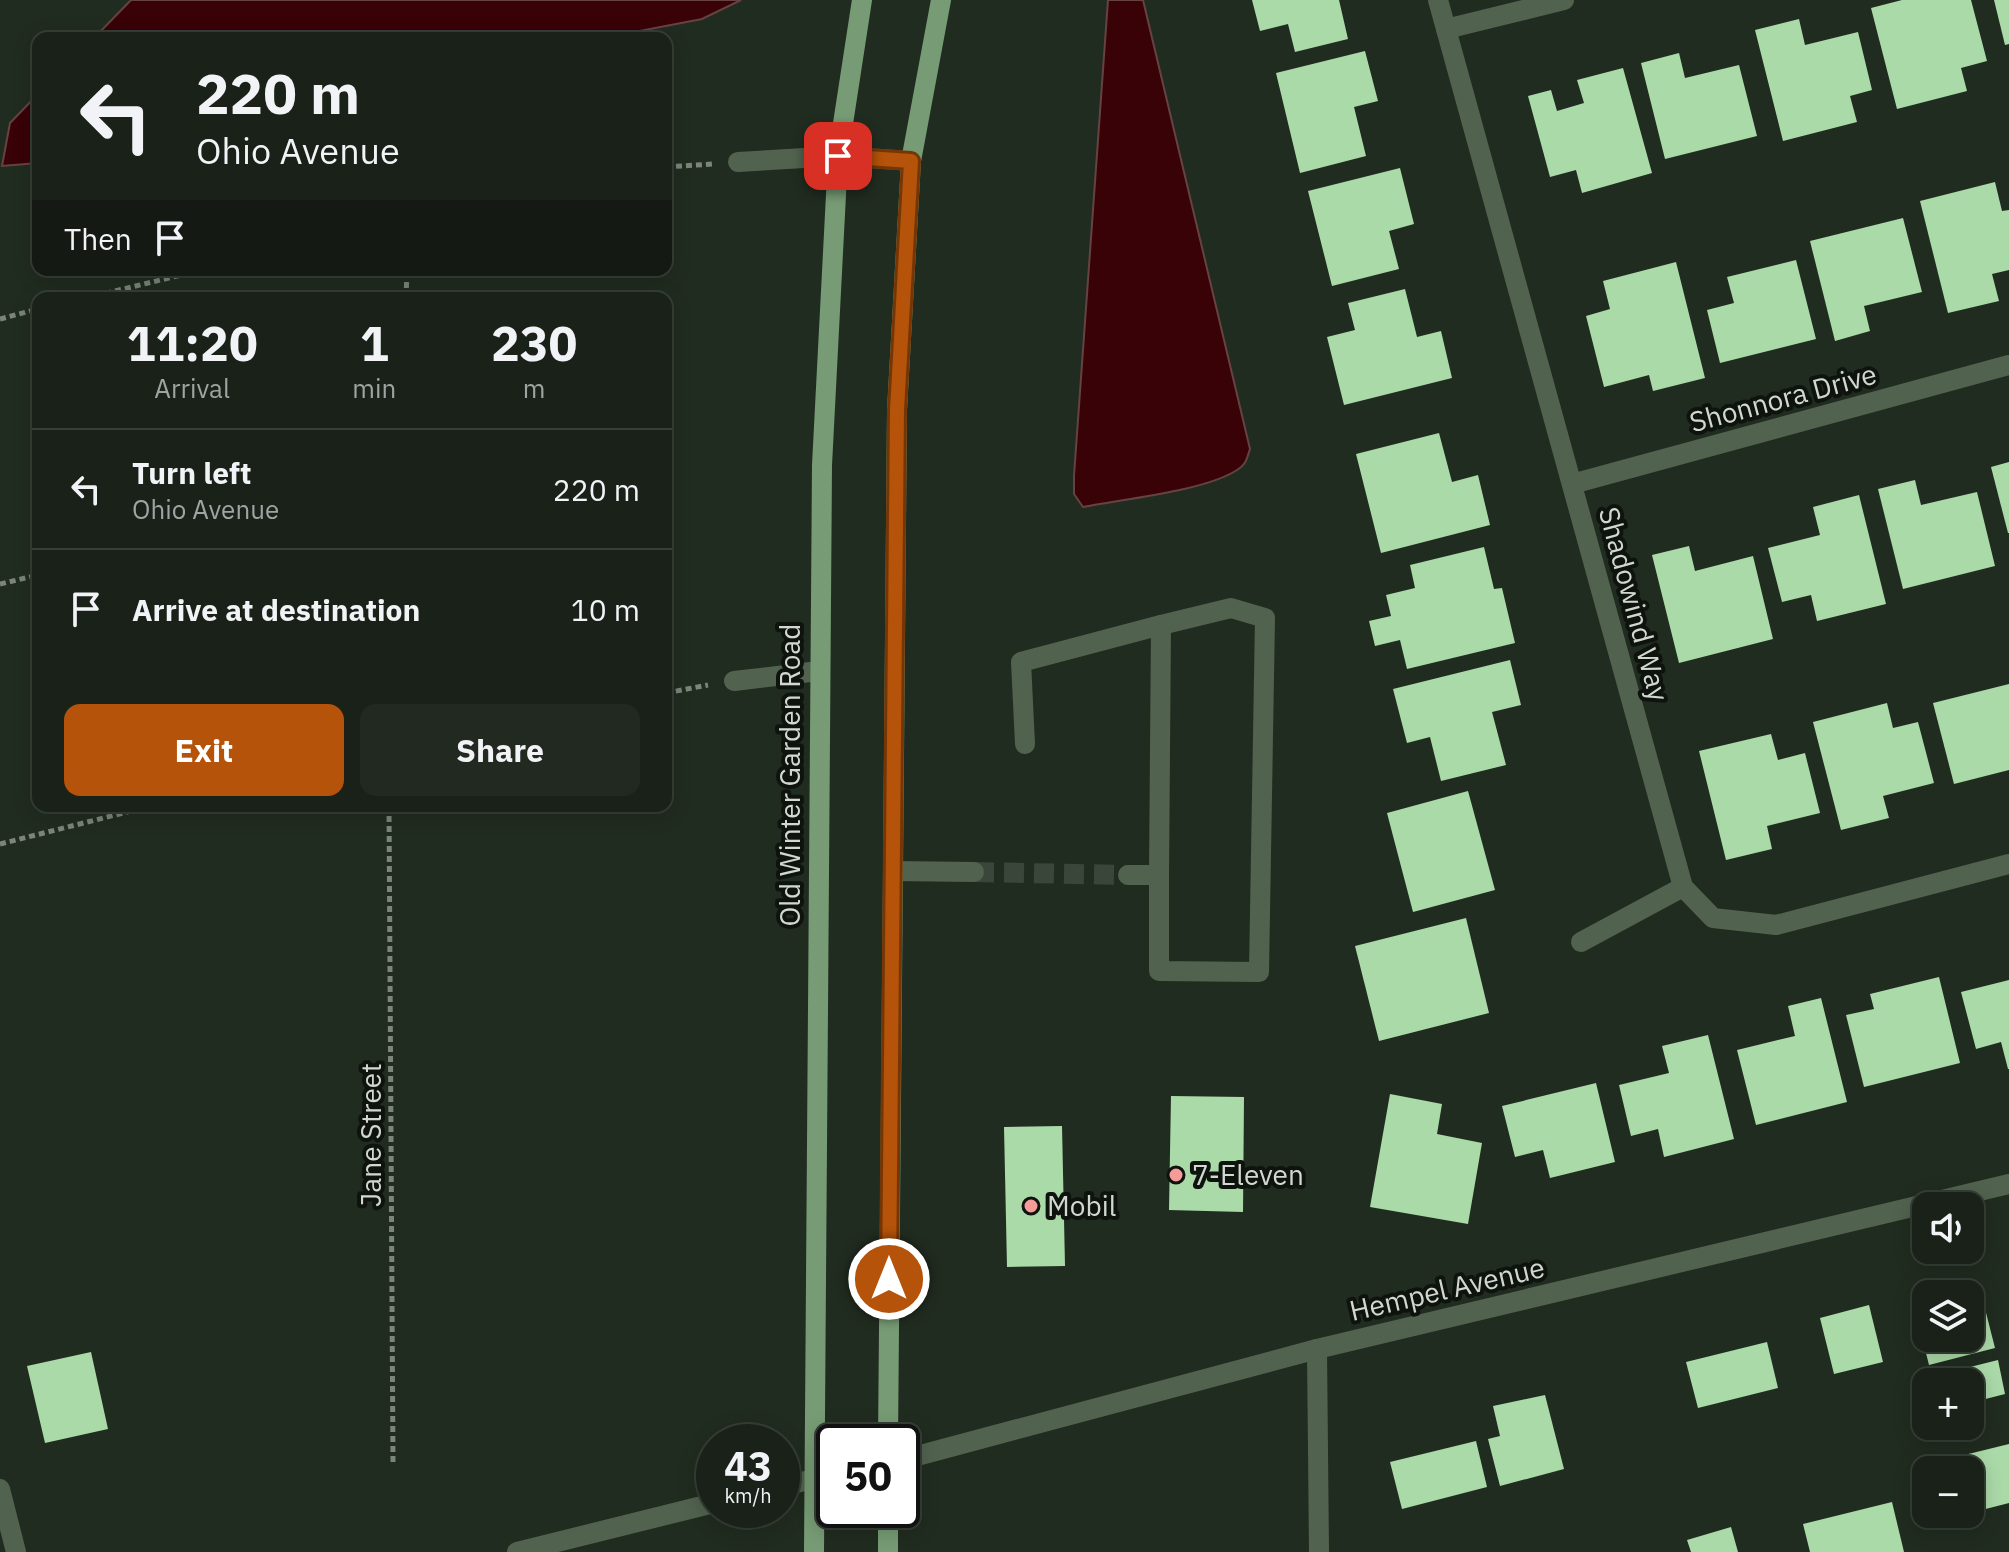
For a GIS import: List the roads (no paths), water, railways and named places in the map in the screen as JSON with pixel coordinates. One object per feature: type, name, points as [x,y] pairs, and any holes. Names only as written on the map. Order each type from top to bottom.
[{"type":"main road","name":"Old Winter Garden Road","points":[[824,1424],[819,671],[822,465],[838,156],[862,0]]},
{"type":"main road","points":[[888,1424],[897,410],[911,161],[941,0]]},
{"type":"main road","name":"Old Winter Garden Road","points":[[814,1552],[817,1528]]},
{"type":"main road","points":[[888,1528],[888,1552]]},
{"type":"street","name":"Shadowind Way","points":[[1438,0],[1683,887],[1713,918],[1776,925],[2009,864]]},
{"type":"street","points":[[1446,29],[1564,0]]},
{"type":"street","points":[[738,162],[838,156],[911,161]]},
{"type":"street","name":"Shonnora Drive","points":[[1572,484],[2009,365]]},
{"type":"street","points":[[1025,744],[1021,662],[1161,625],[1231,608],[1265,618],[1259,972],[1159,971],[1161,625]]},
{"type":"street","points":[[734,681],[819,671]]},
{"type":"street","points":[[893,871],[974,872]]},
{"type":"street","points":[[1128,875],[1159,875]]},
{"type":"street","points":[[1581,942],[1683,887]]},
{"type":"street","name":"Hempel Avenue","points":[[920,1455],[1317,1349],[2009,1184]]},
{"type":"street","points":[[1317,1349],[1319,1552]]},
{"type":"street","points":[[0,1489],[16,1552]]},
{"type":"street","points":[[517,1552],[696,1507]]},
{"type":"tunnel","points":[[974,872],[1128,875]]},
{"type":"place","name":"7-Eleven","points":[[1176,1175]]},
{"type":"place","name":"Mobil","points":[[1031,1206]]}]
